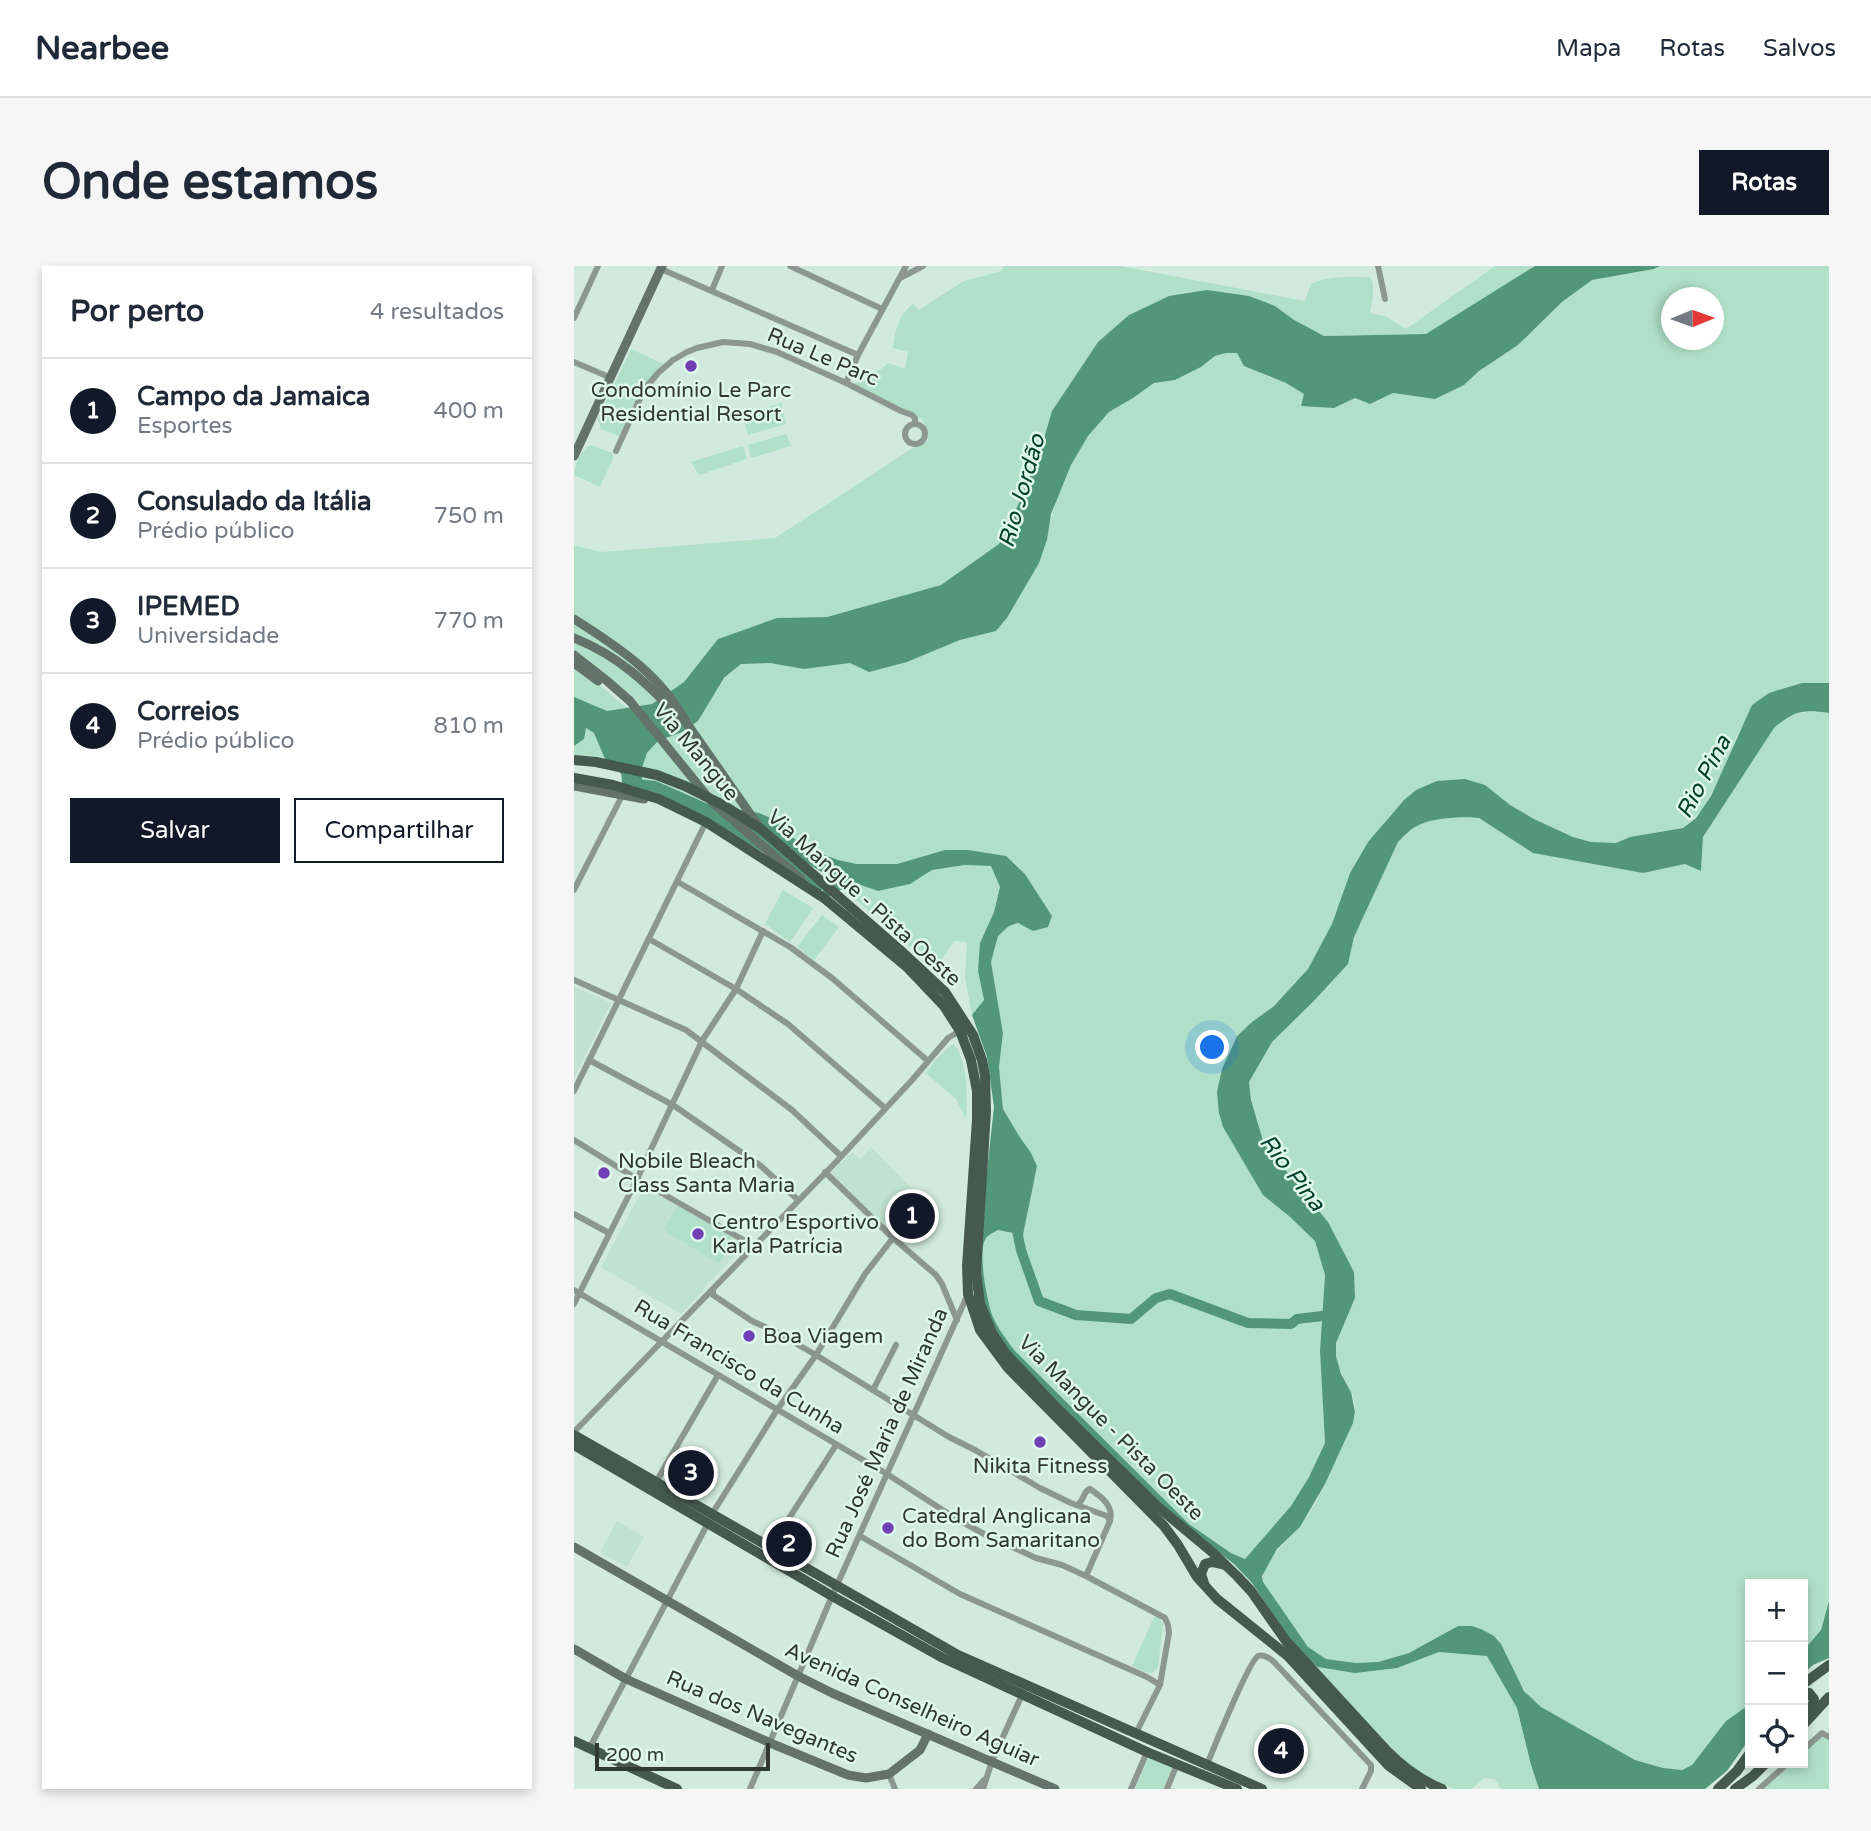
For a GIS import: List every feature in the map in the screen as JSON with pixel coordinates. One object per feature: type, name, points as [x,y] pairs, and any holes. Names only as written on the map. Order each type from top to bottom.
[{"type":"main road","points":[[574,456],[661,267]]},
{"type":"main road","name":"Via Mangue","points":[[574,619],[619,647],[666,691],[761,829]]},
{"type":"main road","points":[[574,638],[619,661],[688,726]]},
{"type":"main road","name":"Via Mangue","points":[[574,655],[620,691],[712,803],[824,898]]},
{"type":"main road","points":[[574,663],[641,714]]},
{"type":"main road","name":"Via Mangue - Pista Oeste","points":[[574,760],[656,775],[709,797],[761,829],[945,992],[973,1035],[982,1060],[986,1111],[976,1272],[981,1304],[992,1333],[1012,1361],[1053,1404],[1157,1506],[1226,1565],[1251,1591],[1286,1641],[1386,1750],[1416,1775],[1442,1789]]},
{"type":"main road","points":[[574,778],[613,785],[659,799],[706,822],[824,898],[922,981],[944,1006],[960,1031],[975,1075],[978,1105],[967,1266],[968,1294],[980,1330],[1008,1368],[1164,1526],[1205,1586],[1230,1611],[1288,1656],[1389,1766],[1421,1789]]},
{"type":"main road","points":[[574,786],[623,794],[678,808]]},
{"type":"main road","points":[[574,1434],[656,1482],[832,1596],[941,1657],[1147,1752],[1177,1764],[1205,1770],[1262,1789]]},
{"type":"main road","points":[[574,1446],[770,1548],[958,1655],[1136,1733],[1237,1789]]},
{"type":"main road","name":"Avenida Conselheiro Aguiar","points":[[574,1547],[798,1676],[1055,1789]]},
{"type":"main road","points":[[1205,1586],[1201,1574],[1205,1564],[1212,1562],[1226,1565]]},
{"type":"main road","name":"Rua dos Navegantes","points":[[574,1649],[626,1679],[848,1775],[866,1778],[889,1774]]},
{"type":"main road","points":[[1808,1680],[1829,1665]]},
{"type":"main road","points":[[1808,1693],[1814,1702],[1808,1710]]},
{"type":"main road","points":[[1808,1720],[1829,1697]]},
{"type":"main road","points":[[889,1774],[920,1750],[928,1734]]},
{"type":"main road","points":[[574,1741],[677,1789]]},
{"type":"main road","points":[[1718,1789],[1745,1760]]},
{"type":"main road","points":[[1735,1789],[1759,1768]]},
{"type":"street","points":[[574,318],[598,266]]},
{"type":"street","points":[[712,290],[722,266]]},
{"type":"street","points":[[790,266],[882,309]]},
{"type":"street","points":[[846,383],[906,266]]},
{"type":"street","points":[[899,279],[923,266]]},
{"type":"street","points":[[1378,266],[1385,299]]},
{"type":"street","points":[[661,267],[858,355]]},
{"type":"street","name":"Rua Le Parc","points":[[616,451],[652,379],[673,360],[697,348],[723,342],[777,352],[901,411],[912,425]]},
{"type":"street","points":[[574,362],[609,377]]},
{"type":"street","points":[[574,890],[623,794]]},
{"type":"street","points":[[574,1091],[706,822]]},
{"type":"street","points":[[678,882],[790,947],[832,978],[928,1061]]},
{"type":"street","points":[[574,1304],[577,1292],[637,1180],[702,1041],[736,989],[763,930]]},
{"type":"street","points":[[649,939],[736,989],[788,1024],[885,1108]]},
{"type":"street","points":[[574,980],[686,1030],[792,1110],[841,1156]]},
{"type":"street","points":[[574,1434],[662,1340],[711,1294],[948,1038],[960,1031]]},
{"type":"street","points":[[589,1060],[673,1104],[761,1167],[798,1200]]},
{"type":"street","points":[[574,1140],[637,1180],[754,1246]]},
{"type":"street","points":[[825,1172],[893,1238],[931,1270],[939,1279],[958,1317]]},
{"type":"street","points":[[574,1214],[609,1233]]},
{"type":"street","points":[[589,1749],[710,1519],[865,1274],[893,1238]]},
{"type":"street","name":"Rua Francisco da Cunha","points":[[577,1292],[662,1340],[984,1534],[1086,1576],[1165,1618],[1169,1633],[1163,1669]]},
{"type":"street","points":[[711,1294],[751,1321],[816,1355],[949,1437],[1040,1488],[1108,1518]]},
{"type":"street","name":"Rua José Maria de Miranda","points":[[750,1789],[832,1596],[968,1294]]},
{"type":"street","points":[[873,1390],[896,1345]]},
{"type":"street","points":[[656,1482],[718,1375]]},
{"type":"street","points":[[770,1548],[836,1444]]},
{"type":"street","points":[[1077,1505],[1090,1489],[1109,1505],[1112,1513],[1086,1576]]},
{"type":"street","points":[[860,1536],[960,1594],[1160,1685]]},
{"type":"street","points":[[1205,1770],[1249,1670],[1255,1658],[1260,1655],[1273,1661],[1371,1765],[1371,1772],[1362,1789]]},
{"type":"street","points":[[1147,1678],[1163,1669]]},
{"type":"street","points":[[1136,1733],[1160,1685],[1163,1669]]},
{"type":"street","points":[[983,1789],[992,1761],[1022,1695]]},
{"type":"street","points":[[1808,1746],[1822,1733],[1829,1738]]},
{"type":"street","points":[[1131,1789],[1147,1752]]},
{"type":"street","points":[[1167,1789],[1177,1764]]},
{"type":"street","points":[[1759,1789],[1782,1768]]},
{"type":"street","points":[[889,1774],[895,1789]]},
{"type":"street","points":[[976,1789],[986,1779]]},
{"type":"shaded area","points":[[1004,266],[1120,266],[1305,301],[1311,284],[1315,282],[1370,276],[1373,290],[1370,313],[1385,316],[1406,329],[1495,266],[1542,266],[1426,334],[1314,336],[1169,296],[1129,315],[1098,342],[1052,411],[1042,445],[1000,544],[941,585],[827,617],[777,618],[718,639],[684,682],[652,704],[641,706],[627,692],[574,652],[574,545],[602,552],[775,538],[913,448],[928,441],[928,432],[922,419],[853,384],[888,363],[905,369],[908,352],[893,348],[898,323],[913,304],[919,310],[964,281],[1001,271]]},
{"type":"shaded area","points":[[1535,266],[1660,266],[1592,280],[1562,302],[1518,345],[1479,371],[1464,385],[1435,399],[1393,393],[1370,404],[1355,398],[1334,408],[1301,406],[1304,394],[1286,383],[1244,366],[1237,353],[1215,356],[1201,367],[1175,380],[1154,383],[1109,412],[1088,436],[1071,465],[1051,514],[1047,540],[1039,563],[1007,618],[996,631],[960,640],[907,662],[869,672],[850,663],[804,669],[770,663],[741,664],[724,678],[698,721],[682,732],[658,741],[647,753],[642,768],[642,780],[649,788],[684,803],[703,808],[759,813],[786,827],[790,836],[812,850],[838,860],[857,864],[897,864],[945,850],[968,850],[1006,856],[1025,874],[1052,916],[1048,927],[1033,931],[1018,923],[1009,926],[998,936],[991,962],[1003,1033],[999,1067],[1003,1109],[1037,1166],[1023,1235],[998,1230],[989,1235],[983,1246],[986,1290],[993,1317],[1014,1350],[1189,1524],[1231,1553],[1245,1559],[1291,1506],[1325,1443],[1320,1351],[1325,1275],[1315,1241],[1263,1195],[1223,1127],[1217,1092],[1222,1069],[1237,1036],[1274,1006],[1308,969],[1332,924],[1350,873],[1368,842],[1416,790],[1437,781],[1465,779],[1485,785],[1510,805],[1534,819],[1591,842],[1616,843],[1630,837],[1683,828],[1696,818],[1711,796],[1752,705],[1769,693],[1802,683],[1829,683],[1829,713],[1799,713],[1774,728],[1703,837],[1701,871],[1685,864],[1643,873],[1533,853],[1479,818],[1441,819],[1427,822],[1408,832],[1398,842],[1354,937],[1348,964],[1272,1042],[1249,1082],[1251,1100],[1264,1144],[1328,1222],[1354,1272],[1355,1298],[1336,1343],[1341,1374],[1351,1392],[1355,1412],[1353,1423],[1325,1484],[1300,1527],[1277,1549],[1262,1576],[1263,1582],[1308,1647],[1326,1659],[1356,1663],[1378,1662],[1409,1653],[1458,1626],[1481,1629],[1494,1636],[1501,1644],[1524,1691],[1541,1707],[1635,1760],[1663,1768],[1682,1770],[1692,1765],[1726,1721],[1745,1708],[1745,1745],[1727,1771],[1705,1789],[1539,1789],[1517,1708],[1487,1656],[1439,1652],[1397,1668],[1355,1673],[1318,1667],[1307,1660],[1252,1583],[1234,1564],[1184,1526],[1048,1395],[997,1337],[982,1298],[979,1244],[994,1107],[987,1057],[972,1015],[984,1000],[978,971],[980,943],[994,912],[1000,887],[991,866],[965,865],[932,870],[910,884],[878,891],[820,871],[786,850],[794,859],[764,853],[678,803],[634,786],[605,759],[594,733],[586,728],[584,739],[574,746],[574,697],[607,711],[652,704],[684,682],[718,639],[777,618],[827,617],[941,585],[999,544],[1019,503],[1052,411],[1098,342],[1129,315],[1169,296],[1207,290],[1249,296],[1275,306],[1324,336],[1426,334]]},
{"type":"shaded area","points":[[1660,266],[1829,266],[1829,683],[1802,683],[1769,693],[1737,735],[1723,771],[1703,809],[1683,828],[1630,837],[1616,843],[1591,842],[1573,837],[1510,805],[1416,790],[1368,842],[1350,873],[1332,924],[1308,969],[1274,1006],[1237,1036],[1229,1052],[1223,1127],[1263,1195],[1315,1241],[1325,1275],[1320,1351],[1325,1443],[1291,1506],[1246,1559],[1231,1553],[1189,1524],[1014,1350],[993,1317],[986,1290],[983,1246],[989,1235],[998,1230],[1023,1235],[1037,1166],[1003,1109],[999,1067],[1003,1033],[991,961],[998,936],[1009,926],[1052,916],[1025,874],[1014,862],[945,850],[897,864],[857,864],[838,860],[812,850],[790,836],[786,827],[759,813],[702,808],[649,787],[642,780],[642,768],[647,754],[658,741],[682,732],[703,712],[725,678],[741,664],[770,663],[804,669],[850,663],[869,671],[907,662],[960,640],[996,631],[1007,618],[1039,563],[1056,500],[1071,465],[1088,436],[1109,412],[1154,383],[1175,380],[1201,367],[1215,356],[1237,353],[1265,375],[1304,394],[1301,405],[1334,408],[1355,398],[1370,404],[1393,393],[1435,399],[1464,385],[1479,371],[1518,345],[1560,304],[1592,280]]},
{"type":"shaded area","points":[[631,349],[664,364],[645,385],[618,436],[601,429],[598,419]]},
{"type":"shaded area","points":[[781,403],[786,424],[748,435],[743,415]]},
{"type":"shaded area","points":[[786,434],[791,446],[751,458],[748,445]]},
{"type":"shaded area","points":[[592,445],[614,456],[600,487],[574,475],[582,453]]},
{"type":"shaded area","points":[[743,446],[747,459],[699,475],[691,462]]},
{"type":"shaded area","points":[[574,664],[627,708],[589,714],[605,758],[574,755]]},
{"type":"shaded area","points":[[1829,713],[1829,1601],[1821,1630],[1808,1645],[1808,1579],[1745,1579],[1745,1708],[1726,1721],[1692,1765],[1682,1770],[1663,1768],[1635,1760],[1532,1701],[1519,1681],[1458,1626],[1409,1653],[1378,1662],[1356,1663],[1326,1659],[1308,1647],[1263,1582],[1266,1566],[1313,1506],[1353,1422],[1355,1406],[1337,1361],[1336,1346],[1355,1298],[1328,1222],[1264,1144],[1251,1100],[1249,1082],[1272,1042],[1314,1002],[1348,964],[1354,937],[1398,842],[1414,828],[1441,819],[1479,818],[1533,853],[1643,873],[1685,864],[1701,871],[1703,837],[1774,728],[1793,715]]},
{"type":"shaded area","points":[[965,865],[991,866],[1000,887],[994,912],[980,943],[978,971],[984,1001],[972,1015],[965,977],[967,942],[954,941],[939,963],[923,958],[915,953],[885,919],[869,911],[820,871],[878,891],[910,884],[932,870]]},
{"type":"shaded area","points":[[783,890],[813,908],[790,942],[765,924]]},
{"type":"shaded area","points":[[822,915],[839,927],[814,960],[797,947]]},
{"type":"shaded area","points":[[574,986],[611,1003],[574,1078]]},
{"type":"shaded area","points":[[954,1044],[965,1070],[966,1119],[956,1099],[926,1073],[942,1053]]},
{"type":"shaded area","points":[[871,1147],[912,1189],[881,1225],[829,1174],[852,1152],[860,1159]]},
{"type":"shaded area","points":[[644,1187],[745,1244],[681,1314],[601,1267]]},
{"type":"shaded area","points":[[909,1195],[933,1219],[915,1238],[891,1214]]},
{"type":"shaded area","name":"Centro Esportivo Karla Patrícia","points":[[678,1206],[736,1239],[719,1263],[663,1230]]},
{"type":"shaded area","points":[[680,1446],[720,1471],[702,1500],[662,1476]]},
{"type":"shaded area","points":[[617,1521],[644,1537],[627,1567],[600,1552]]},
{"type":"shaded area","points":[[1829,1601],[1829,1658],[1808,1670],[1808,1645],[1821,1630]]},
{"type":"shaded area","points":[[1154,1617],[1158,1617],[1163,1624],[1158,1668],[1152,1673],[1132,1666]]},
{"type":"shaded area","points":[[1439,1652],[1487,1656],[1517,1708],[1539,1789],[1501,1789],[1495,1779],[1485,1778],[1471,1789],[1455,1789],[1423,1775],[1388,1748],[1307,1660],[1397,1668]]},
{"type":"shaded area","points":[[1821,1736],[1829,1740],[1829,1789],[1764,1789],[1763,1786],[1783,1768],[1808,1768],[1808,1747]]},
{"type":"shaded area","points":[[1148,1758],[1172,1767],[1164,1789],[1135,1789]]},
{"type":"waterway","points":[[626,766],[627,783],[655,786],[721,815]]},
{"type":"waterway","points":[[783,858],[821,885]]},
{"type":"waterway","points":[[828,891],[860,874]]},
{"type":"waterway","points":[[1012,1225],[1016,1226],[1021,1250],[1039,1301],[1076,1315],[1131,1319],[1156,1298],[1170,1294],[1248,1323],[1291,1324],[1297,1319],[1331,1315]]},
{"type":"place","name":"Condomínio Le Parc Residential Resort","points":[[691,366]]},
{"type":"place","name":"Nobile Bleach Class Santa Maria","points":[[604,1173]]},
{"type":"place","name":"Campo da Jamaica","points":[[912,1216]]},
{"type":"place","name":"Centro Esportivo Karla Patrícia","points":[[698,1234]]},
{"type":"place","name":"Boa Viagem","points":[[749,1336]]},
{"type":"place","name":"Nikita Fitness","points":[[1040,1442]]},
{"type":"place","name":"IPEMED","points":[[691,1473]]},
{"type":"place","name":"Catedral Anglicana do Bom Samaritano","points":[[888,1528]]},
{"type":"place","name":"Consulado da Itália","points":[[789,1544]]},
{"type":"place","name":"Correios","points":[[1281,1751]]},
{"type":"water label","name":"Rio Jordão","points":[[1022,491]]},
{"type":"water label","name":"Rio Pina","points":[[1704,777]]},
{"type":"water label","name":"Rio Pina","points":[[1292,1173]]}]
